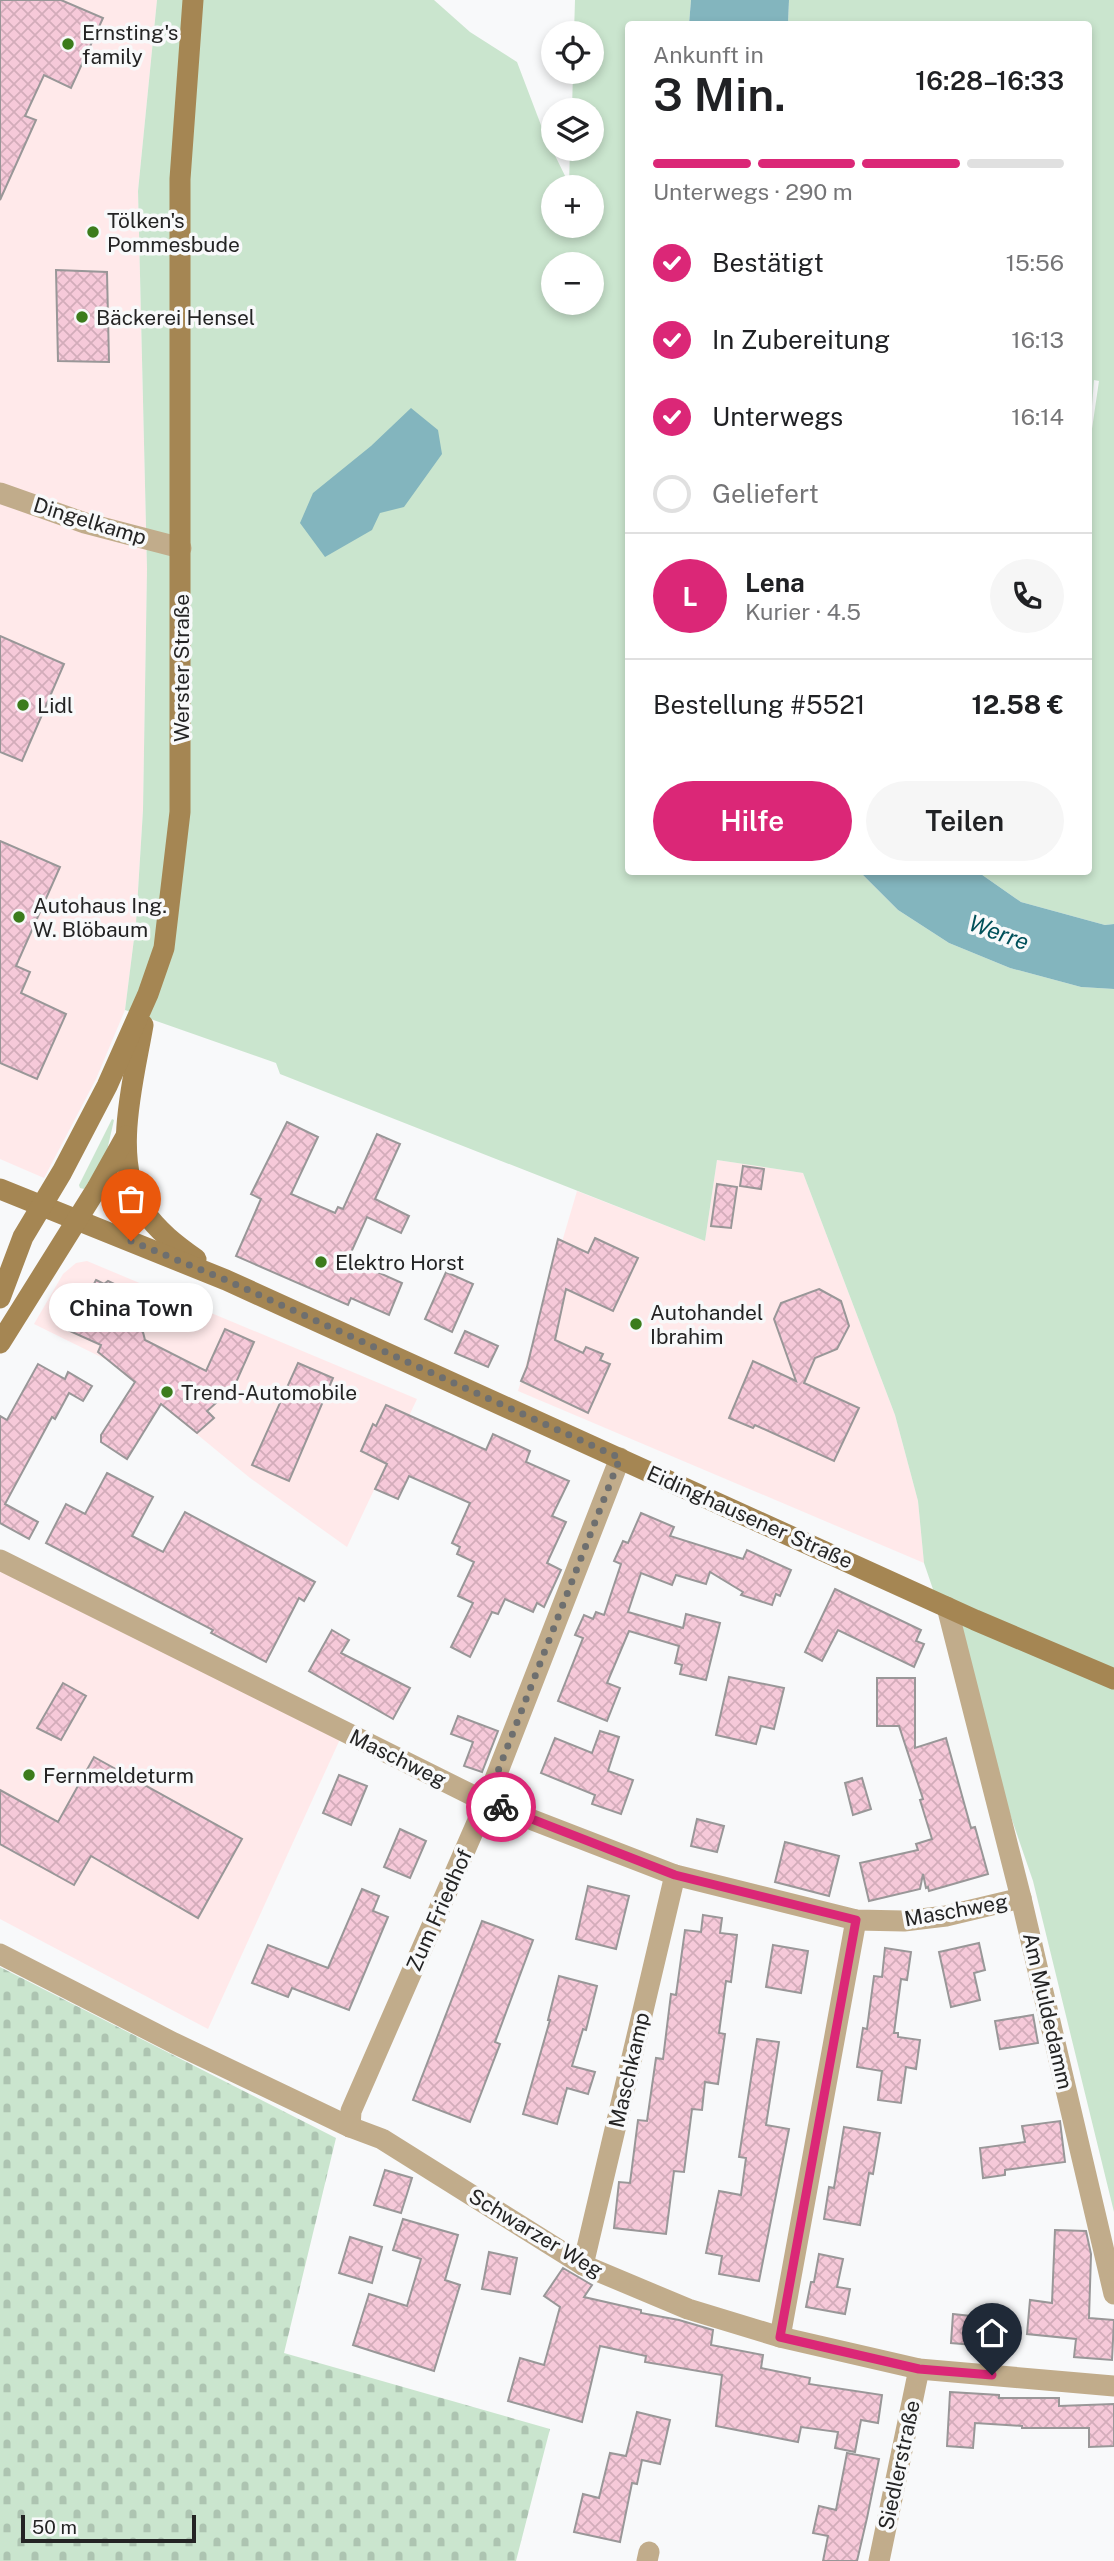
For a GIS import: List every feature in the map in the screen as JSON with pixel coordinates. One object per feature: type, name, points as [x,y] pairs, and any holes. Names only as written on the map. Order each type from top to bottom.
[{"type":"main road","name":"Werster Straße","points":[[0,1298],[23,1237],[91,1120],[148,994],[164,948],[180,812],[180,179],[193,0]]},
{"type":"main road","points":[[148,994],[127,1135],[132,1187],[143,1210],[170,1240],[226,1280]]},
{"type":"main road","points":[[0,1343],[127,1135]]},
{"type":"main road","name":"Eidinghausener Straße","points":[[0,1189],[226,1280],[679,1487],[975,1620],[1114,1679]]},
{"type":"street","name":"Dingelkamp","points":[[0,493],[85,523],[181,548]]},
{"type":"street","name":"Zum Friedhof","points":[[350,2127],[351,2111],[486,1802],[620,1458]]},
{"type":"street","name":"Maschweg","points":[[0,1560],[486,1802],[675,1875],[856,1920],[904,1921],[946,1916],[1021,1898]]},
{"type":"street","name":"Am Muldedamm","points":[[947,1606],[1021,1898],[1114,2294]]},
{"type":"street","name":"Maschkamp","points":[[583,2265],[675,1875]]},
{"type":"street","points":[[780,2337],[856,1920]]},
{"type":"street","name":"Schwarzer Weg","points":[[0,1954],[174,2043],[350,2127],[382,2139],[583,2265],[688,2309],[780,2337],[919,2369],[1114,2386]]},
{"type":"street","name":"Siedlerstraße","points":[[879,2561],[919,2369]]},
{"type":"shaded area","points":[[0,0],[157,0],[138,191],[147,569],[143,810],[136,923],[125,1010],[96,1079],[44,1178],[0,1159]]},
{"type":"shaded area","points":[[717,1160],[803,1173],[895,1415],[918,1501],[924,1563],[518,1391],[577,1191],[705,1241]]},
{"type":"shaded area","points":[[87,1261],[417,1399],[347,1547],[250,1478],[107,1360],[34,1324],[63,1274],[76,1263]]},
{"type":"shaded area","points":[[0,1569],[341,1737],[208,2029],[0,1919]]},
{"type":"green space","points":[[157,0],[434,0],[470,32],[517,62],[541,125],[541,161],[558,161],[565,175],[541,175],[541,238],[604,238],[604,175],[569,175],[570,161],[604,161],[604,98],[572,98],[573,84],[604,84],[604,21],[574,21],[575,0],[691,0],[689,21],[625,21],[625,875],[863,875],[898,910],[949,943],[1010,968],[1081,987],[1114,989],[1114,2212],[1033,1881],[924,1563],[918,1501],[895,1415],[803,1173],[717,1160],[705,1241],[280,1074],[276,1063],[125,1010],[136,923],[143,810],[147,569],[138,191]]},
{"type":"green space","points":[[789,0],[1114,0],[1114,924],[1105,925],[1021,902],[982,875],[1092,875],[1092,429],[1099,381],[1094,380],[1092,406],[1092,21],[788,21]]},
{"type":"green space","points":[[112,1119],[114,1120],[106,1155],[84,1189],[80,1188],[79,1185]]},
{"type":"green space","points":[[0,1967],[336,2138],[284,2353],[550,2429],[516,2561],[0,2561]]},
{"type":"water","points":[[691,0],[789,0],[788,21],[689,21]]},
{"type":"water","points":[[411,408],[438,430],[442,454],[404,507],[380,513],[372,530],[325,557],[300,523],[313,493],[371,446]]},
{"type":"water","name":"Werre","points":[[863,875],[982,875],[1021,902],[1105,925],[1114,924],[1114,989],[1081,987],[1010,968],[949,943],[898,910]]},
{"type":"building","points":[[0,0],[61,0],[103,18],[71,88],[44,75],[25,116],[36,120],[0,200]]},
{"type":"building","name":"Bäckerei Hensel","points":[[56,270],[107,272],[109,362],[58,361]]},
{"type":"building","name":"Lidl","points":[[0,636],[64,664],[22,761],[0,752]]},
{"type":"building","name":"Autohaus Ing. W. Blöbaum","points":[[0,841],[60,867],[16,966],[30,972],[21,993],[66,1014],[37,1079],[0,1063]]},
{"type":"building","points":[[287,1122],[318,1137],[291,1194],[335,1213],[338,1207],[343,1209],[377,1134],[400,1144],[375,1199],[409,1216],[401,1233],[367,1217],[348,1259],[402,1283],[389,1315],[351,1298],[348,1305],[236,1256],[261,1199],[251,1194]]},
{"type":"building","points":[[743,1166],[764,1169],[761,1189],[740,1186]]},
{"type":"building","points":[[717,1184],[737,1187],[731,1228],[711,1226]]},
{"type":"building","points":[[595,1238],[638,1258],[613,1311],[566,1289],[555,1340],[583,1353],[586,1347],[603,1354],[600,1360],[610,1364],[588,1413],[521,1381],[527,1367],[558,1239],[588,1253]]},
{"type":"building","points":[[446,1272],[473,1284],[452,1332],[425,1319]]},
{"type":"building","points":[[96,1280],[104,1284],[108,1281],[133,1293],[145,1340],[206,1371],[225,1329],[254,1342],[234,1387],[207,1411],[214,1418],[197,1433],[161,1404],[127,1459],[101,1442],[101,1435],[135,1382],[98,1352],[101,1345],[61,1327],[72,1304],[81,1309]]},
{"type":"building","points":[[819,1289],[841,1301],[849,1326],[837,1349],[815,1358],[804,1383],[859,1408],[834,1461],[755,1425],[753,1428],[729,1418],[753,1361],[796,1381],[774,1319],[781,1303]]},
{"type":"building","points":[[465,1331],[498,1346],[488,1367],[455,1353]]},
{"type":"building","points":[[298,1363],[333,1378],[289,1481],[252,1465]]},
{"type":"building","points":[[38,1364],[65,1379],[68,1372],[92,1386],[83,1401],[69,1393],[55,1419],[52,1417],[5,1504],[38,1522],[29,1539],[0,1523],[0,1416],[7,1420]]},
{"type":"building","points":[[386,1405],[486,1450],[493,1434],[530,1451],[526,1462],[569,1481],[552,1516],[566,1522],[547,1563],[561,1570],[544,1607],[537,1603],[533,1612],[505,1599],[498,1614],[492,1612],[470,1657],[451,1647],[473,1603],[458,1596],[474,1562],[457,1554],[460,1547],[452,1543],[470,1503],[409,1476],[398,1499],[375,1489],[387,1464],[361,1451],[373,1424],[376,1426]]},
{"type":"building","points":[[107,1473],[153,1497],[132,1536],[163,1552],[185,1512],[315,1582],[304,1601],[299,1598],[266,1662],[211,1633],[213,1630],[46,1543],[66,1504],[85,1514]]},
{"type":"building","points":[[641,1513],[674,1527],[670,1536],[743,1559],[747,1550],[791,1570],[780,1596],[776,1594],[772,1605],[741,1595],[743,1592],[710,1572],[706,1584],[676,1575],[672,1585],[641,1573],[628,1612],[683,1628],[686,1614],[720,1623],[706,1680],[680,1674],[682,1665],[675,1663],[679,1646],[629,1631],[607,1683],[620,1688],[607,1721],[558,1701],[583,1638],[575,1635],[584,1615],[593,1619],[596,1612],[604,1615],[621,1564],[614,1561],[623,1541],[628,1543]]},
{"type":"building","points":[[835,1589],[921,1630],[916,1641],[924,1644],[914,1667],[838,1630],[822,1661],[805,1652]]},
{"type":"building","points":[[332,1630],[349,1640],[341,1653],[410,1688],[393,1719],[309,1671]]},
{"type":"building","points":[[729,1677],[784,1688],[774,1729],[761,1726],[756,1744],[716,1735]]},
{"type":"building","points":[[877,1678],[915,1678],[915,1748],[946,1738],[971,1828],[975,1827],[988,1874],[929,1891],[923,1874],[920,1889],[869,1901],[860,1863],[918,1850],[916,1844],[932,1839],[920,1800],[923,1799],[899,1726],[877,1726]]},
{"type":"building","points":[[63,1683],[86,1696],[61,1740],[37,1728]]},
{"type":"building","points":[[458,1716],[498,1731],[482,1772],[464,1766],[473,1742],[451,1734]]},
{"type":"building","points":[[600,1731],[619,1737],[608,1771],[633,1780],[621,1814],[592,1804],[595,1795],[541,1773],[555,1738],[592,1753]]},
{"type":"building","points":[[94,1757],[242,1839],[198,1918],[91,1856],[74,1885],[0,1844],[0,1790],[58,1822]]},
{"type":"building","points":[[339,1775],[367,1786],[351,1825],[323,1813]]},
{"type":"building","points":[[862,1778],[871,1809],[853,1815],[845,1783]]},
{"type":"building","points":[[697,1819],[724,1826],[717,1852],[691,1846]]},
{"type":"building","points":[[400,1829],[426,1841],[410,1878],[384,1867]]},
{"type":"building","points":[[785,1842],[839,1856],[829,1896],[775,1882]]},
{"type":"building","points":[[588,1886],[629,1896],[616,1949],[576,1939]]},
{"type":"building","points":[[362,1889],[379,1896],[373,1911],[388,1917],[349,2010],[292,1988],[288,1997],[252,1983],[268,1945],[328,1968]]},
{"type":"building","points":[[703,1915],[722,1918],[720,1933],[737,1935],[731,1982],[726,1981],[719,2033],[725,2034],[718,2084],[705,2082],[702,2110],[692,2109],[684,2172],[674,2171],[666,2234],[614,2228],[619,2182],[630,2183],[638,2120],[647,2121],[656,2058],[663,2059],[671,1994],[676,1995],[685,1930],[701,1932]]},
{"type":"building","points":[[482,1921],[533,1940],[495,2042],[500,2044],[470,2122],[413,2100]]},
{"type":"building","points":[[979,1943],[985,1970],[974,1973],[980,2000],[951,2007],[939,1952]]},
{"type":"building","points":[[773,1945],[808,1951],[801,1993],[766,1987]]},
{"type":"building","points":[[885,1948],[911,1952],[907,1980],[901,1979],[894,2033],[898,2033],[898,2037],[920,2040],[916,2069],[906,2067],[901,2103],[878,2100],[882,2071],[857,2067],[863,2028],[867,2029],[874,1976],[882,1977]]},
{"type":"building","points":[[559,1976],[597,1986],[586,2030],[583,2029],[572,2066],[595,2072],[588,2094],[567,2088],[557,2124],[523,2114],[550,2020]]},
{"type":"building","points":[[1033,2015],[1038,2043],[1000,2049],[995,2021]]},
{"type":"building","points":[[757,2039],[779,2042],[766,2125],[789,2129],[759,2281],[719,2274],[722,2256],[706,2253],[719,2191],[741,2195],[746,2158],[739,2157]]},
{"type":"building","points":[[1060,2121],[1065,2162],[1005,2170],[1005,2175],[983,2178],[980,2148],[1025,2142],[1022,2126]]},
{"type":"building","points":[[844,2127],[880,2133],[873,2174],[869,2173],[860,2225],[824,2219],[829,2187],[834,2188]]},
{"type":"building","points":[[385,2170],[412,2178],[401,2213],[374,2205]]},
{"type":"building","points":[[403,2219],[458,2235],[445,2280],[460,2285],[434,2371],[353,2345],[369,2294],[407,2306],[421,2259],[393,2250]]},
{"type":"building","points":[[1055,2230],[1086,2231],[1091,2254],[1089,2318],[1114,2320],[1112,2360],[1074,2357],[1076,2339],[1027,2334],[1030,2300],[1052,2303]]},
{"type":"building","points":[[350,2237],[382,2247],[372,2283],[339,2273]]},
{"type":"building","points":[[489,2252],[517,2258],[510,2294],[482,2289]]},
{"type":"building","points":[[819,2254],[843,2259],[837,2287],[850,2289],[845,2314],[806,2307]]},
{"type":"building","points":[[563,2268],[592,2285],[584,2297],[713,2330],[711,2345],[763,2355],[761,2368],[810,2378],[809,2384],[882,2395],[878,2423],[861,2420],[855,2452],[835,2448],[838,2432],[801,2427],[798,2442],[716,2426],[722,2375],[645,2362],[646,2356],[600,2346],[582,2422],[508,2401],[520,2358],[544,2365],[560,2307],[544,2296]]},
{"type":"building","points":[[953,2314],[989,2318],[986,2346],[951,2343]]},
{"type":"building","points":[[950,2392],[999,2395],[999,2398],[1059,2398],[1059,2406],[1114,2404],[1114,2446],[1089,2447],[1089,2428],[1022,2428],[975,2423],[973,2448],[947,2446]]},
{"type":"building","points":[[637,2412],[670,2420],[660,2464],[642,2460],[637,2484],[632,2483],[620,2542],[574,2532],[583,2494],[599,2498],[610,2453],[626,2456]]},
{"type":"building","points":[[847,2453],[879,2459],[867,2518],[857,2561],[823,2561],[828,2536],[813,2533],[819,2506],[836,2510]]},
{"type":"way so far","points":[[131,1241],[226,1280],[620,1458],[486,1802],[501,1807]]},
{"type":"place","name":"Ernsting's family","points":[[68,44]]},
{"type":"place","name":"Tölken's Pommesbude","points":[[93,232]]},
{"type":"place","name":"Bäckerei Hensel","points":[[82,317]]},
{"type":"place","name":"Lidl","points":[[23,705]]},
{"type":"place","name":"Autohaus Ing. W. Blöbaum","points":[[19,917]]},
{"type":"place","name":"China Town","points":[[131,1241]]},
{"type":"place","name":"Elektro Horst","points":[[321,1262]]},
{"type":"place","name":"Autohandel Ibrahim","points":[[636,1324]]},
{"type":"place","name":"Trend-Automobile","points":[[167,1392]]},
{"type":"place","name":"Fernmeldeturm","points":[[29,1775]]},
{"type":"route","points":[[501,1807],[675,1875],[856,1920],[780,2337],[919,2369],[992,2375]]}]
